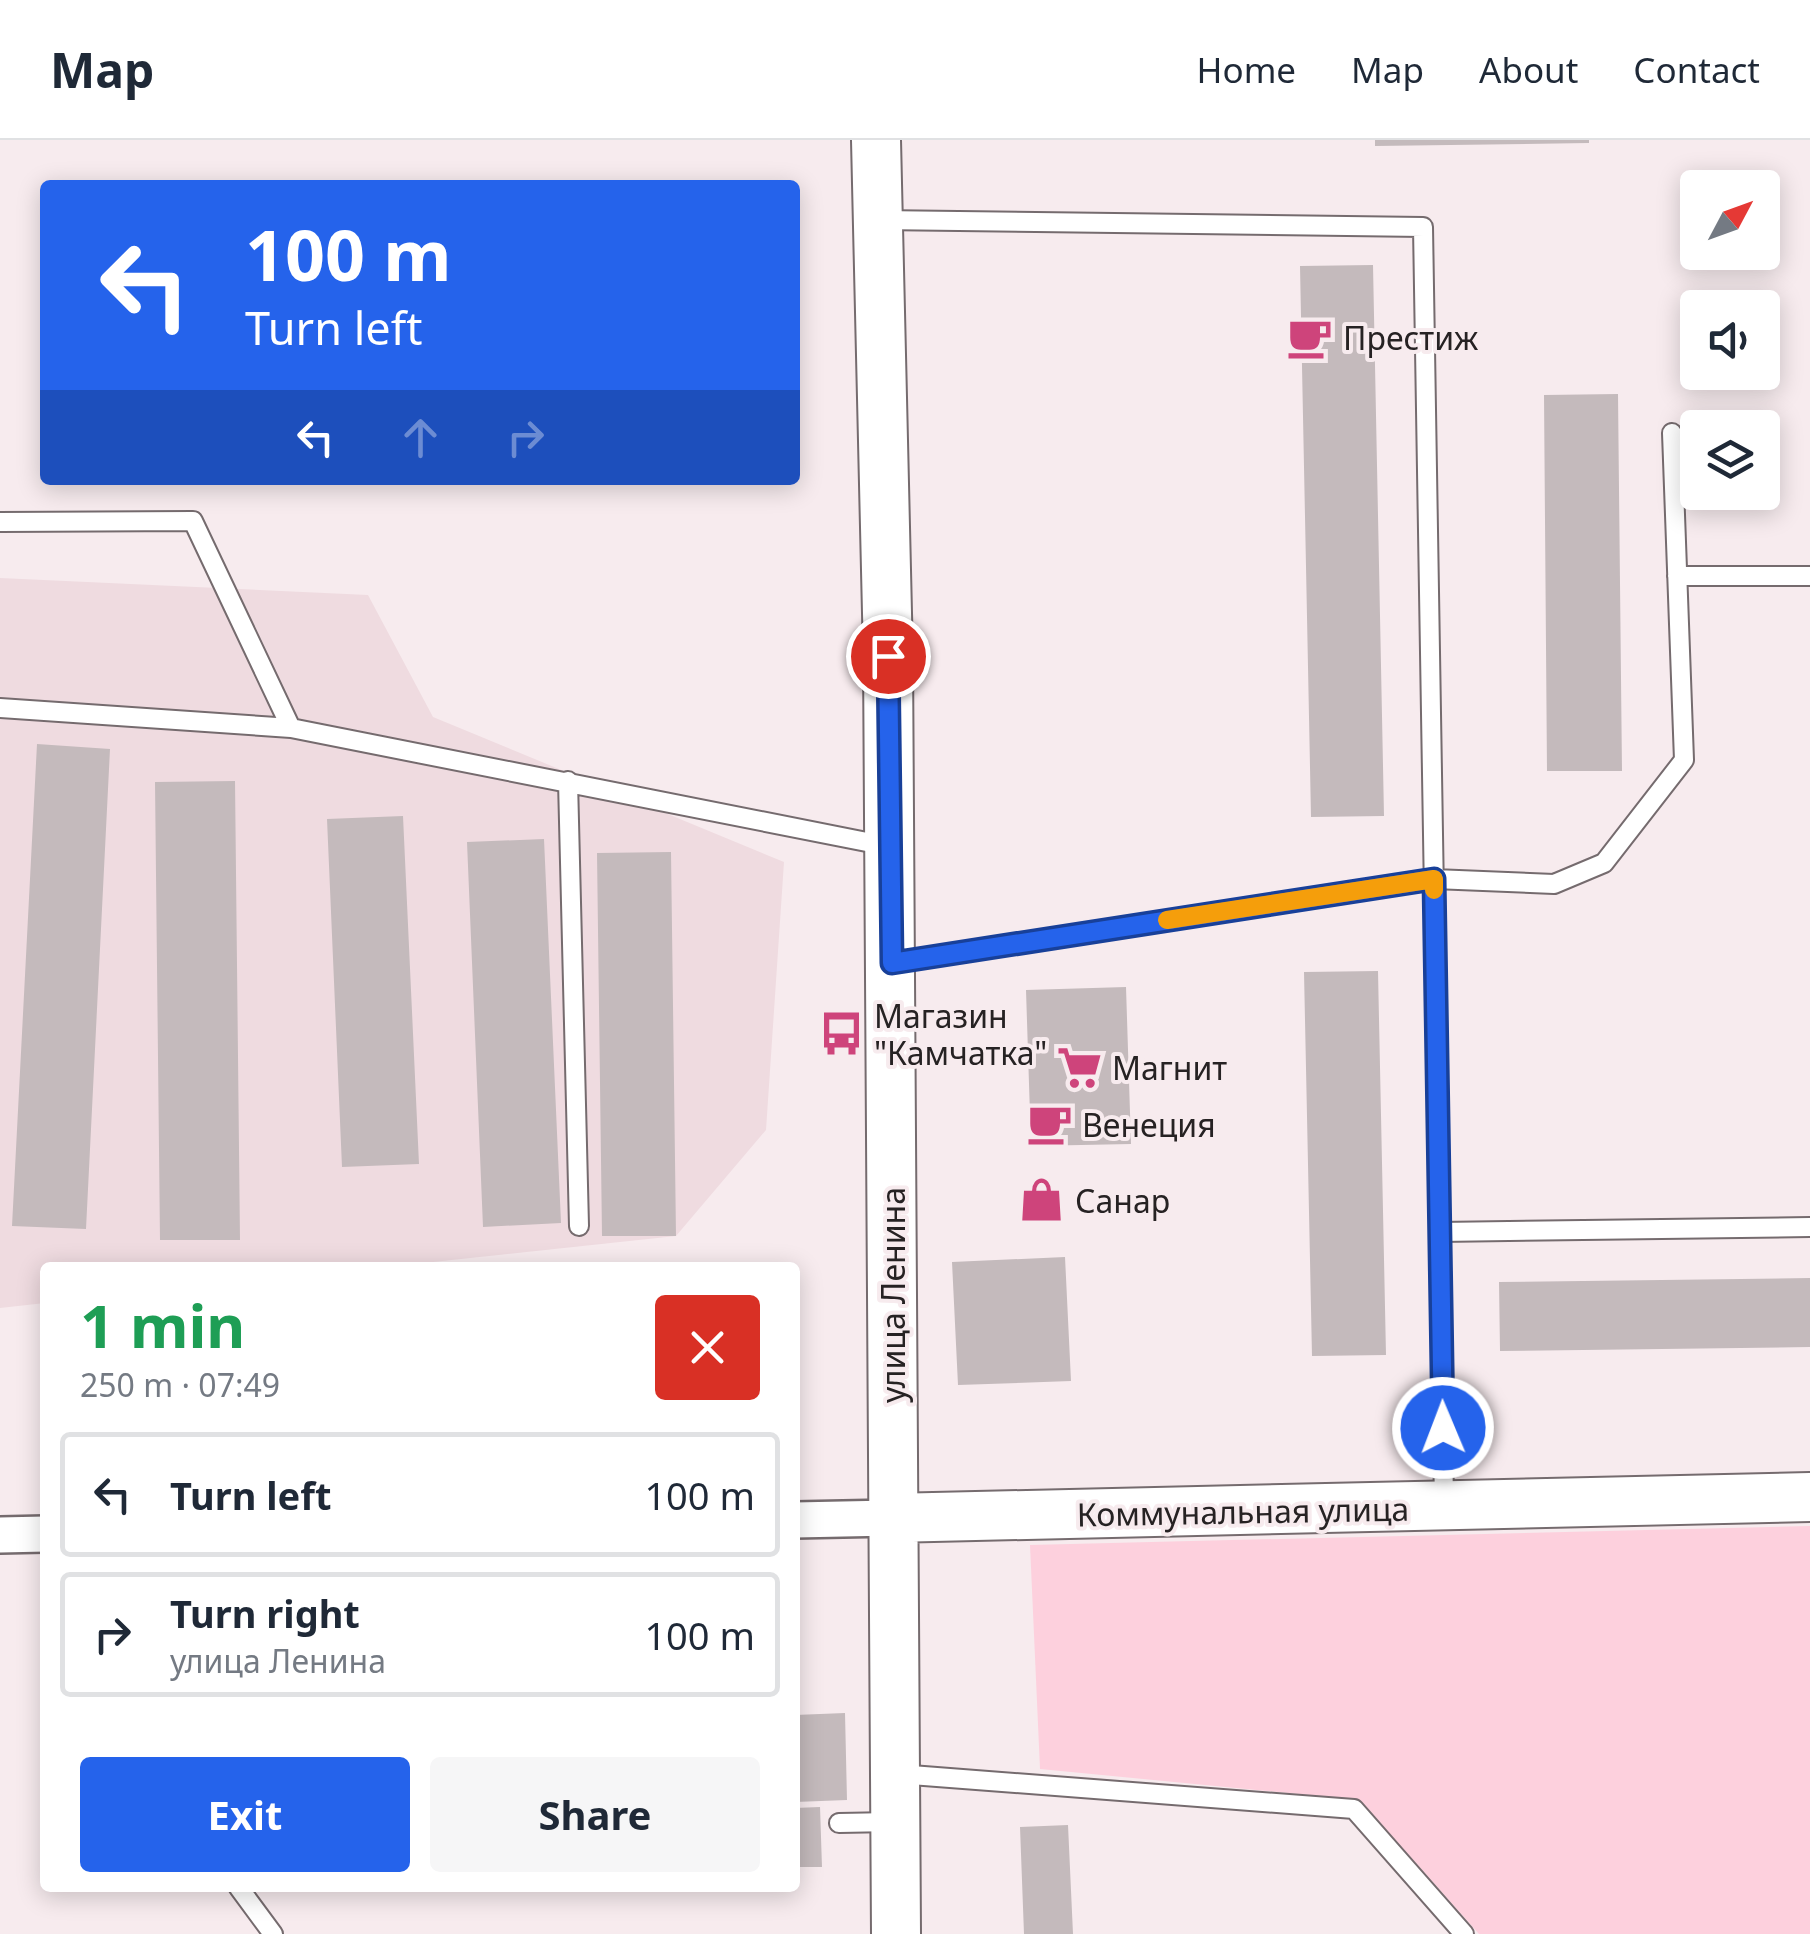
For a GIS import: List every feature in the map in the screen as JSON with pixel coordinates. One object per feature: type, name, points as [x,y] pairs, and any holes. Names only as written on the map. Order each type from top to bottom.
[{"type":"main road","name":"улица Ленина","points":[[876,140],[892,963],[891,1518],[898,1822],[896,1934]]},
{"type":"main road","name":"Коммунальная улица","points":[[891,1518],[1810,1497]]},
{"type":"street","name":"Коммунальная улица","points":[[800,1520],[891,1518]]},
{"type":"street","points":[[0,1534],[40,1534]]},
{"type":"lane","points":[[877,220],[1423,227],[1444,1507]]},
{"type":"lane","points":[[892,963],[1434,879],[1554,884],[1604,863],[1684,760],[1672,434]]},
{"type":"lane","points":[[0,522],[192,522],[290,728]]},
{"type":"lane","points":[[1678,576],[1810,576]]},
{"type":"lane","points":[[0,708],[290,728],[890,847]]},
{"type":"lane","points":[[568,781],[580,1226]]},
{"type":"lane","points":[[1440,1232],[1810,1226]]},
{"type":"lane","points":[[897,1774],[1354,1809],[1464,1934]]},
{"type":"lane","points":[[839,1823],[898,1822]]},
{"type":"lane","points":[[242,1892],[273,1934]]},
{"type":"shaded area","points":[[0,578],[368,595],[433,717],[784,862],[766,1130],[676,1236],[433,1262],[40,1262],[40,1304],[0,1308]]},
{"type":"shaded area","points":[[1810,1526],[1810,1934],[1479,1934],[1360,1800],[1040,1769],[1030,1545]]},
{"type":"building","points":[[1375,140],[1589,140],[1589,143],[1375,146]]},
{"type":"building","points":[[1373,265],[1384,816],[1311,817],[1300,266]]},
{"type":"building","points":[[1618,394],[1622,771],[1547,771],[1544,395]]},
{"type":"building","points":[[37,744],[110,749],[86,1229],[12,1226]]},
{"type":"building","points":[[235,781],[240,1240],[160,1240],[155,782]]},
{"type":"building","points":[[403,816],[419,1164],[342,1167],[327,819]]},
{"type":"building","points":[[544,839],[561,1223],[483,1227],[467,842]]},
{"type":"building","points":[[671,852],[676,1236],[602,1236],[597,853]]},
{"type":"building","points":[[1378,971],[1386,1355],[1312,1356],[1304,972]]},
{"type":"building","name":"Магнит","points":[[1126,987],[1131,1144],[1031,1146],[1026,990]]},
{"type":"building","points":[[1065,1257],[1071,1381],[958,1385],[952,1262]]},
{"type":"building","points":[[1810,1278],[1810,1347],[1500,1351],[1499,1282]]},
{"type":"building","points":[[845,1713],[847,1800],[800,1802],[800,1715]]},
{"type":"building","points":[[820,1807],[822,1867],[800,1867],[800,1808]]},
{"type":"building","points":[[1068,1825],[1073,1934],[1024,1934],[1020,1827]]},
{"type":"slow traffic","points":[[1167,920],[1434,879],[1434,890]]},
{"type":"place","name":"Престиж","points":[[1310,337]]},
{"type":"place","name":"Магазин \"Камчатка\"","points":[[841,1033]]},
{"type":"place","name":"Магнит","points":[[1079,1067]]},
{"type":"place","name":"Венеция","points":[[1049,1124]]},
{"type":"place","name":"Санар","points":[[1042,1200]]},
{"type":"route","points":[[888,656],[892,963],[1434,879],[1443,1428]]}]
